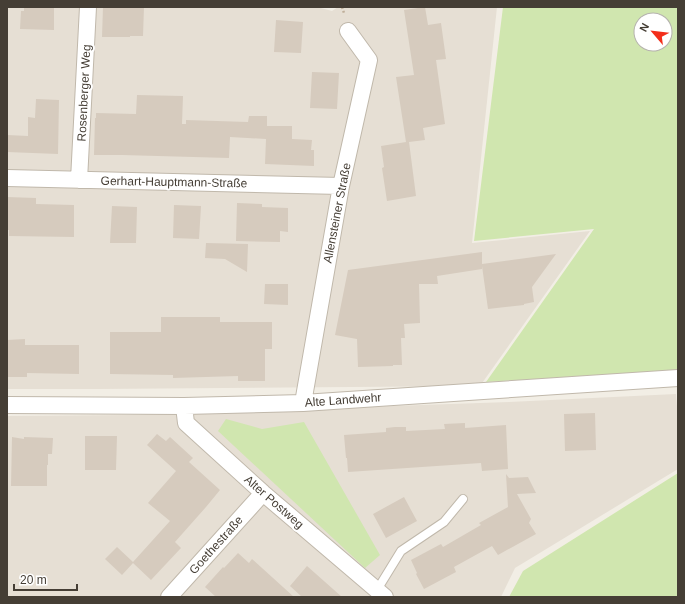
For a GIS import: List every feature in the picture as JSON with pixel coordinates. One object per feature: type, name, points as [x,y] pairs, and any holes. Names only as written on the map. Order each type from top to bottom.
[{"type":"street","name":"Rosenberger Weg","points":[[79,180],[88,7]]},
{"type":"street","name":"Allensteiner Straße","points":[[303,403],[341,186],[369,60],[348,31]]},
{"type":"street","name":"Gerhart-Hauptmann-Straße","points":[[7,178],[341,186]]},
{"type":"street","name":"Alte Landwehr","points":[[7,405],[184,406],[303,403],[678,378]]},
{"type":"street","name":"Alter Postweg","points":[[184,406],[186,423],[263,493],[381,594]]},
{"type":"street","name":"Goethestraße","points":[[169,597],[263,493]]},
{"type":"lane","name":"Alter Postweg","points":[[381,594],[401,551],[444,522],[463,499]]},
{"type":"shaded area","points":[[7,7],[317,7],[332,11],[338,7],[497,7],[472,243],[590,231],[480,386],[7,389]]},
{"type":"shaded area","points":[[676,394],[678,418],[678,469],[515,568],[501,597],[7,597],[7,416],[130,415],[509,402]]},
{"type":"green space","points":[[503,7],[678,7],[678,370],[486,382],[594,229],[474,241]]},
{"type":"green space","points":[[226,419],[262,429],[304,422],[380,555],[365,568],[218,431]]},
{"type":"green space","points":[[678,473],[678,597],[509,597],[523,571]]},
{"type":"building","points":[[24,7],[54,7],[54,30],[20,29],[21,11],[24,11]]},
{"type":"building","points":[[103,7],[144,7],[143,36],[102,37]]},
{"type":"building","points":[[425,7],[428,25],[441,23],[446,59],[436,60],[445,124],[423,128],[425,140],[409,142],[416,196],[387,201],[382,168],[384,167],[381,146],[406,142],[396,77],[414,75],[404,10]]},
{"type":"building","points":[[276,20],[303,22],[301,53],[274,52]]},
{"type":"building","points":[[312,72],[339,73],[337,109],[310,108]]},
{"type":"building","points":[[137,95],[183,96],[182,124],[186,124],[186,120],[248,122],[249,116],[267,116],[267,126],[292,126],[292,139],[312,140],[311,150],[314,150],[314,166],[265,164],[266,139],[230,137],[229,158],[94,155],[96,113],[136,114]]},
{"type":"building","points":[[36,99],[59,100],[58,154],[7,152],[7,135],[28,136],[28,117],[35,118]]},
{"type":"building","points":[[7,197],[36,198],[36,204],[74,205],[74,237],[9,236],[9,230],[7,230]]},
{"type":"building","points":[[237,203],[262,204],[262,207],[288,208],[288,232],[280,231],[280,242],[236,241]]},
{"type":"building","points":[[174,205],[201,206],[199,239],[173,238]]},
{"type":"building","points":[[112,206],[137,207],[136,243],[110,243]]},
{"type":"building","points":[[206,243],[248,244],[247,272],[225,259],[205,258]]},
{"type":"building","points":[[482,252],[482,264],[556,254],[532,287],[534,302],[524,305],[488,309],[482,266],[482,269],[437,276],[438,284],[419,284],[420,323],[404,324],[405,338],[401,338],[402,365],[358,367],[357,339],[335,335],[348,270]]},
{"type":"building","points":[[265,284],[288,284],[288,305],[264,304]]},
{"type":"building","points":[[161,317],[220,317],[220,322],[272,322],[272,349],[265,349],[265,381],[238,381],[238,376],[173,378],[173,375],[110,374],[110,332],[161,332]]},
{"type":"building","points":[[25,339],[25,345],[79,345],[79,374],[27,373],[27,377],[7,377],[7,340]]},
{"type":"building","points":[[595,413],[596,450],[565,451],[564,414]]},
{"type":"building","points":[[465,423],[465,428],[506,425],[508,469],[482,471],[481,463],[348,472],[344,435],[386,432],[386,428],[395,427],[406,427],[406,431],[445,429],[444,424]]},
{"type":"building","points":[[157,434],[166,441],[170,437],[193,458],[189,462],[220,490],[175,542],[181,548],[151,580],[133,563],[122,575],[105,559],[117,547],[133,562],[170,521],[148,503],[176,471],[147,445]]},
{"type":"building","points":[[85,436],[117,436],[116,470],[85,470]]},
{"type":"building","points":[[12,437],[24,439],[24,437],[53,438],[52,454],[48,454],[47,486],[11,486]]},
{"type":"building","points":[[506,474],[509,478],[528,477],[536,493],[517,494],[531,519],[529,523],[536,534],[498,555],[492,546],[454,567],[456,572],[424,589],[411,560],[441,544],[443,547],[481,525],[479,523],[508,507]]},
{"type":"building","points":[[404,497],[417,521],[386,538],[373,514]]},
{"type":"building","points":[[238,553],[249,563],[252,559],[294,597],[216,597],[205,587]]},
{"type":"building","points":[[307,566],[342,597],[302,597],[290,586]]}]
